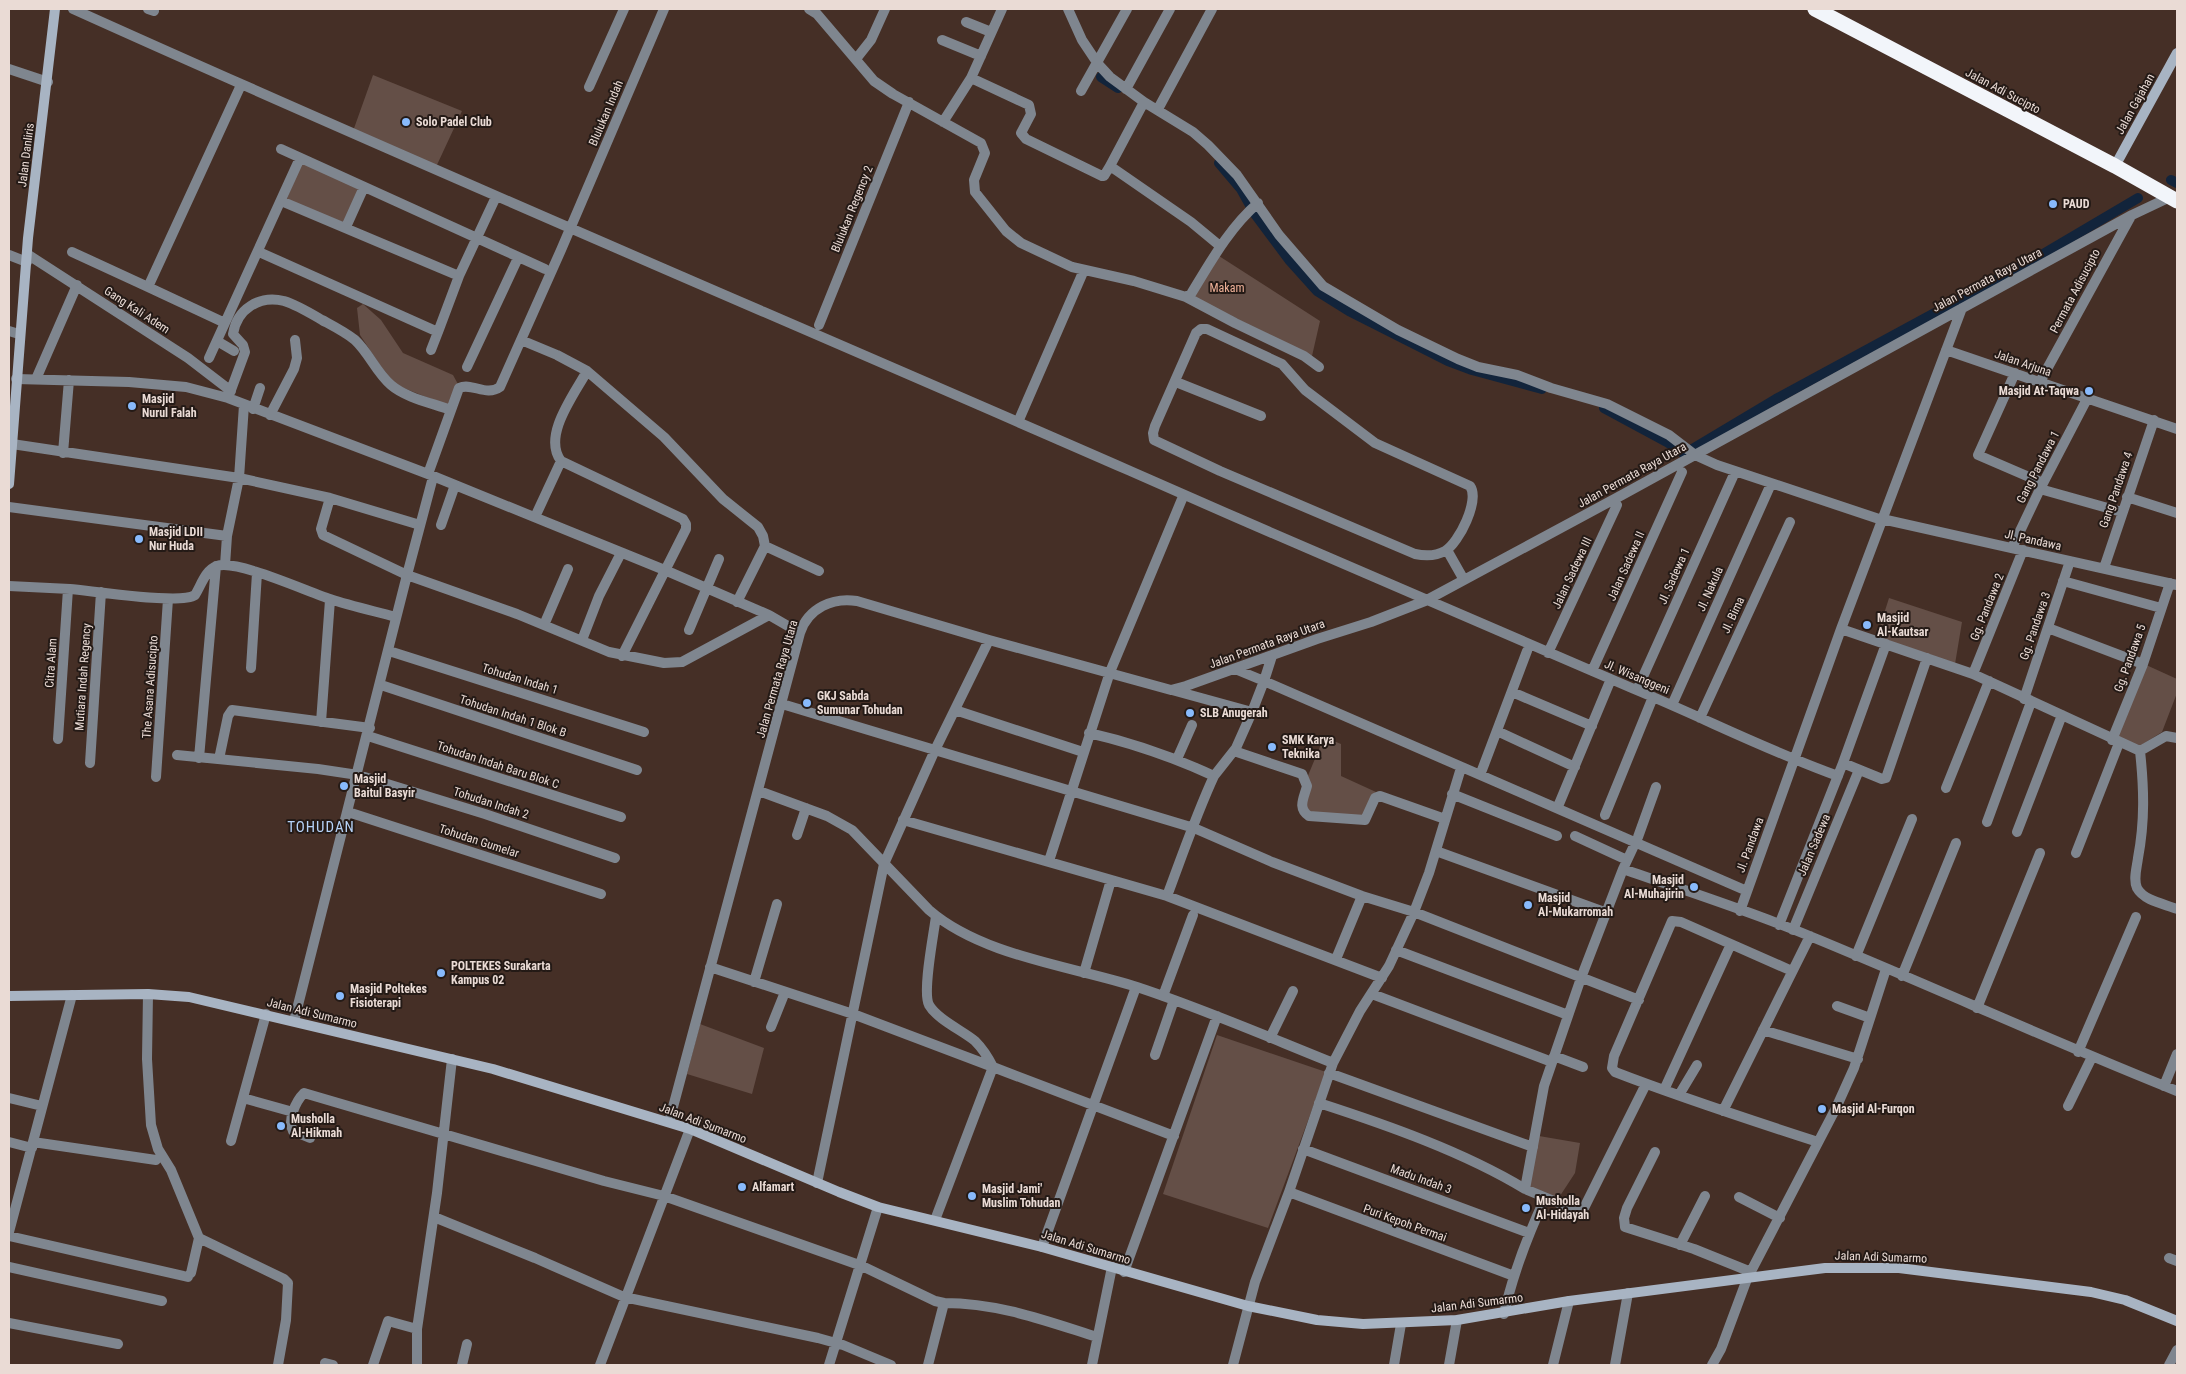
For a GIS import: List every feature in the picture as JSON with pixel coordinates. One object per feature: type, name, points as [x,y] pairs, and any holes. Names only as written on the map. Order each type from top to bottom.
[{"type":"highway","name":"Jalan Adi Sucipto","points":[[1815,9],[2115,166],[2174,199]]},
{"type":"main road","name":"Jalan Danliris","points":[[9,484],[19,334],[55,9]]},
{"type":"main road","name":"Jalan Gajahan","points":[[2115,166],[2177,53]]},
{"type":"main road","name":"Jalan Adi Sumarmo","points":[[9,996],[148,994],[189,997],[266,1014],[295,1013],[452,1059],[493,1069],[669,1122],[878,1207],[1042,1247],[1248,1306],[1317,1320],[1363,1324],[1401,1324],[1457,1320],[1504,1314],[1569,1301],[1628,1294],[1749,1275],[1833,1267],[1875,1267],[1924,1270],[2091,1292],[2125,1300],[2177,1321]]},
{"type":"street","name":"Jl. Wisanggeni","points":[[73,9],[241,85],[1419,598],[1672,705],[1795,760],[1838,776]]},
{"type":"street","points":[[588,88],[624,9]]},
{"type":"street","name":"Blulukan Indah","points":[[451,410],[462,386],[488,391],[498,389],[570,228],[664,9]]},
{"type":"street","points":[[809,9],[817,14],[874,80],[978,141],[983,146],[984,157],[973,187],[977,197],[1006,231],[1033,250],[1084,270],[1134,281],[1186,297],[1304,356],[1319,367]]},
{"type":"street","points":[[856,59],[874,35],[885,9]]},
{"type":"street","points":[[943,122],[971,78],[1002,9]]},
{"type":"street","name":"Jl. Pandawa","points":[[1068,9],[1082,40],[1098,64],[1110,77],[1143,104],[1158,110],[1193,132],[1208,145],[1237,175],[1279,236],[1317,280],[1352,304],[1398,330],[1467,364],[1517,375],[1551,388],[1607,404],[1669,435],[1691,452],[1735,472],[1770,484],[1882,519],[2175,584]]},
{"type":"street","points":[[1081,91],[1098,64],[1127,9]]},
{"type":"street","points":[[1126,89],[1170,9]]},
{"type":"street","points":[[1158,110],[1212,9]]},
{"type":"street","points":[[966,22],[991,32]]},
{"type":"street","points":[[942,40],[981,56]]},
{"type":"street","points":[[9,69],[48,82]]},
{"type":"street","points":[[971,78],[1029,105],[1031,114],[1021,132],[1026,139],[1102,176],[1104,176],[1110,166],[1143,104]]},
{"type":"street","points":[[148,287],[241,85]]},
{"type":"street","name":"Blulukan Regency 2","points":[[819,325],[909,102]]},
{"type":"street","points":[[281,149],[545,269]]},
{"type":"street","points":[[210,358],[300,158]]},
{"type":"street","points":[[1110,166],[1191,222],[1220,246]]},
{"type":"street","points":[[346,227],[364,187]]},
{"type":"street","name":"Jalan Permata Raya Utara","points":[[669,1122],[800,633],[805,620],[814,612],[841,599],[874,606],[1171,690],[1370,622],[1462,578],[1691,452],[2132,215],[2174,199]]},
{"type":"street","points":[[281,201],[459,276]]},
{"type":"street","points":[[431,350],[459,276],[494,201]]},
{"type":"street","points":[[1186,297],[1191,294],[1220,246],[1246,214],[1256,205]]},
{"type":"street","name":"Permata Adisucipto","points":[[2042,378],[2132,215]]},
{"type":"street","points":[[72,252],[225,323]]},
{"type":"street","points":[[259,252],[438,332]]},
{"type":"street","name":"Gang Kali Adem","points":[[9,255],[27,258],[77,286],[188,358],[229,394]]},
{"type":"street","points":[[467,367],[518,258]]},
{"type":"street","points":[[1018,422],[1084,270]]},
{"type":"street","points":[[36,379],[77,286]]},
{"type":"street","points":[[229,394],[245,352],[243,345],[233,334],[241,314],[248,306],[276,300],[290,303],[310,313],[353,339],[384,378],[397,389],[451,410],[431,476],[381,685],[295,1013]]},
{"type":"street","name":"Jl. Pandawa","points":[[1740,910],[1841,630],[1962,308]]},
{"type":"street","points":[[1207,329],[1282,364],[1305,390],[1375,443],[1470,486],[1473,494],[1472,507],[1457,539],[1448,550],[1436,555],[1415,554],[1157,442],[1153,438],[1153,430],[1176,382],[1196,333],[1207,329]]},
{"type":"street","points":[[9,331],[19,334]]},
{"type":"street","points":[[270,415],[294,369],[297,358],[295,340]]},
{"type":"street","points":[[521,340],[558,355],[587,371],[664,437],[723,499],[752,521],[761,532],[765,546],[737,602]]},
{"type":"street","points":[[217,341],[234,351]]},
{"type":"street","name":"Jalan Arjuna","points":[[1946,350],[2177,429]]},
{"type":"street","points":[[587,371],[555,434],[554,449],[561,461],[684,520],[686,524],[686,530],[667,571],[622,656]]},
{"type":"street","points":[[2015,373],[1978,455],[2041,486],[2122,512]]},
{"type":"street","points":[[16,378],[129,382],[186,387],[229,394],[249,407],[455,485],[667,571],[771,616],[800,633]]},
{"type":"street","points":[[63,453],[70,380]]},
{"type":"street","points":[[1176,382],[1260,416]]},
{"type":"street","points":[[199,758],[220,565],[239,478],[249,407],[260,388]]},
{"type":"street","name":"Gang Pandawa 1","points":[[2012,548],[2041,486],[2087,399]]},
{"type":"street","name":"Gang Pandawa 4","points":[[2104,568],[2154,420]]},
{"type":"street","points":[[12,444],[239,478],[330,498],[420,525]]},
{"type":"street","points":[[535,518],[561,461]]},
{"type":"street","name":"Jalan Sadewa II","points":[[1592,671],[1682,472]]},
{"type":"street","name":"Jl. Sadewa 1","points":[[1637,690],[1735,472]]},
{"type":"street","name":"Jl. Nakula","points":[[1672,705],[1770,484]]},
{"type":"street","points":[[441,525],[455,485]]},
{"type":"street","points":[[2127,497],[2177,513]]},
{"type":"street","points":[[330,498],[321,529],[322,535],[407,575],[544,625],[622,656],[664,663],[682,662],[771,616]]},
{"type":"street","points":[[1049,861],[1070,790],[1110,672],[1182,499]]},
{"type":"street","name":"Jalan Sadewa III","points":[[1548,653],[1618,504]]},
{"type":"street","points":[[9,507],[227,536]]},
{"type":"street","name":"Jl. Bima","points":[[1700,718],[1790,522]]},
{"type":"street","points":[[765,546],[820,571]]},
{"type":"street","points":[[1448,550],[1462,578]]},
{"type":"street","name":"Gg. Pandawa 2","points":[[1973,674],[2023,550]]},
{"type":"street","points":[[582,640],[599,596],[621,553]]},
{"type":"street","points":[[689,630],[719,559]]},
{"type":"street","name":"Gg. Pandawa 3","points":[[1987,822],[2028,700],[2048,628],[2070,561]]},
{"type":"street","points":[[220,565],[257,573],[330,600],[396,617]]},
{"type":"street","points":[[9,586],[188,599],[195,596],[202,580],[220,565]]},
{"type":"street","points":[[544,625],[568,569]]},
{"type":"street","points":[[251,668],[257,573]]},
{"type":"street","points":[[2064,581],[2161,608]]},
{"type":"street","name":"Gg. Pandawa 5","points":[[2076,852],[2161,608],[2175,584]]},
{"type":"street","name":"Citra Alam","points":[[58,738],[68,589]]},
{"type":"street","name":"Mutiara Indah Regency","points":[[90,763],[101,592]]},
{"type":"street","name":"The Asana Adisucipto","points":[[156,777],[168,599]]},
{"type":"street","points":[[320,722],[330,600]]},
{"type":"street","points":[[2048,628],[2143,664]]},
{"type":"street","points":[[1841,630],[1989,680],[2028,700],[2140,751]]},
{"type":"street","points":[[817,1183],[884,864],[935,750],[989,640]]},
{"type":"street","points":[[1779,925],[1844,763],[1886,644]]},
{"type":"street","name":"Tohudan Indah 1","points":[[389,651],[644,732]]},
{"type":"street","points":[[1482,770],[1527,651]]},
{"type":"street","points":[[1167,896],[1194,828],[1198,812],[1214,776],[1234,751],[1252,712],[1272,656]]},
{"type":"street","points":[[1844,763],[1882,779],[1886,778],[1928,658]]},
{"type":"street","points":[[1235,669],[1747,891]]},
{"type":"street","points":[[1559,804],[1611,679]]},
{"type":"street","points":[[1946,788],[1989,680]]},
{"type":"street","name":"Tohudan Indah 1 Blok B","points":[[381,685],[637,770]]},
{"type":"street","points":[[1171,690],[1252,712]]},
{"type":"street","points":[[1512,692],[1592,726]]},
{"type":"street","points":[[1605,815],[1653,697]]},
{"type":"street","points":[[782,704],[1194,828],[1272,862],[1362,896],[1414,912],[1638,1000]]},
{"type":"street","name":"Tohudan Indah Baru Blok C","points":[[219,759],[228,716],[232,710],[320,722],[369,732],[621,817]]},
{"type":"street","points":[[955,710],[1083,752]]},
{"type":"street","points":[[2018,832],[2062,715]]},
{"type":"street","points":[[1177,759],[1192,725]]},
{"type":"street","points":[[1496,732],[1575,768]]},
{"type":"street","points":[[1089,733],[1132,743],[1177,759],[1214,776]]},
{"type":"street","points":[[2140,751],[2166,736],[2177,738]]},
{"type":"street","points":[[1234,751],[1302,774],[1308,786],[1301,806],[1303,811],[1309,816],[1362,821],[1367,818],[1375,798],[1383,796],[1445,819]]},
{"type":"street","points":[[2140,751],[2145,800],[2141,844],[2135,878],[2137,887],[2146,897],[2177,909]]},
{"type":"street","name":"Tohudan Indah 2","points":[[177,755],[358,775],[485,814],[615,858]]},
{"type":"street","points":[[1233,1365],[1248,1306],[1331,1068],[1352,1025],[1382,978],[1414,912],[1436,851],[1461,768]]},
{"type":"street","name":"Jalan Sadewa","points":[[1793,930],[1859,770]]},
{"type":"street","points":[[1525,1189],[1544,1086],[1581,978],[1656,787]]},
{"type":"street","points":[[759,790],[835,820],[852,830],[936,916],[965,934],[988,944],[1136,987],[1217,1016],[1270,1038],[1331,1068],[1533,1147]]},
{"type":"street","points":[[1452,794],[1557,836]]},
{"type":"street","points":[[797,835],[806,808]]},
{"type":"street","name":"Tohudan Gumelar","points":[[348,812],[601,894]]},
{"type":"street","points":[[1856,956],[1912,819]]},
{"type":"street","points":[[903,820],[1167,896],[1382,978]]},
{"type":"street","points":[[1575,836],[1625,865],[1810,936],[2078,1052],[2177,1091]]},
{"type":"street","points":[[1902,976],[1956,843]]},
{"type":"street","points":[[1436,851],[1607,913]]},
{"type":"street","points":[[1977,1008],[2040,853]]},
{"type":"street","points":[[1807,855],[1820,861]]},
{"type":"street","points":[[1084,973],[1111,880]]},
{"type":"street","points":[[1794,888],[1807,894]]},
{"type":"street","points":[[1336,960],[1362,896]]},
{"type":"street","points":[[754,982],[777,904]]},
{"type":"street","points":[[1155,1055],[1168,998],[1193,915]]},
{"type":"street","points":[[936,916],[928,975],[928,1002],[933,1010],[975,1042],[993,1067]]},
{"type":"street","points":[[2078,1052],[2136,918]]},
{"type":"street","points":[[1792,971],[1682,922],[1672,921],[1614,1056],[1612,1068],[1615,1072],[1646,1084],[1818,1142]]},
{"type":"street","points":[[1723,1111],[1810,936]]},
{"type":"street","points":[[1664,1090],[1730,944]]},
{"type":"street","points":[[1396,950],[1568,1015]]},
{"type":"street","points":[[710,967],[852,1014],[1174,1136]]},
{"type":"street","points":[[1712,1365],[1721,1349],[1749,1275],[1836,1108],[1858,1060],[1886,969]]},
{"type":"street","points":[[1042,1247],[1136,987]]},
{"type":"street","points":[[1270,1038],[1293,991]]},
{"type":"street","points":[[771,1027],[785,992]]},
{"type":"street","points":[[9,1236],[189,1275],[198,1238],[171,1170],[158,1149],[151,1125],[147,1059],[148,994]]},
{"type":"street","points":[[1372,994],[1553,1059],[1583,1067]]},
{"type":"street","points":[[9,1232],[13,1194],[33,1145],[72,995]]},
{"type":"street","points":[[1837,1006],[1870,1018]]},
{"type":"street","points":[[231,1141],[266,1014]]},
{"type":"street","points":[[1124,1272],[1217,1016]]},
{"type":"street","points":[[1763,1030],[1858,1060]]},
{"type":"street","points":[[2164,1086],[2177,1054]]},
{"type":"street","points":[[2068,1106],[2092,1057]]},
{"type":"street","points":[[417,1365],[418,1329],[434,1217],[452,1059]]},
{"type":"street","points":[[1679,1095],[1697,1065]]},
{"type":"street","points":[[935,1220],[993,1067]]},
{"type":"street","points":[[1319,1102],[1490,1168],[1525,1189],[1578,1211],[1584,1208],[1646,1084]]},
{"type":"street","points":[[310,1138],[298,1134],[291,1128],[293,1112],[302,1095],[308,1094],[594,1178],[664,1196],[862,1266],[935,1301],[980,1304],[1097,1337]]},
{"type":"street","points":[[9,1098],[42,1106]]},
{"type":"street","points":[[243,1098],[293,1112]]},
{"type":"street","points":[[600,1365],[624,1297],[690,1129]]},
{"type":"street","points":[[9,1142],[156,1160]]},
{"type":"street","name":"Madu Indah 3","points":[[1303,1149],[1529,1233]]},
{"type":"street","points":[[1655,1152],[1627,1208],[1625,1225],[1628,1229],[1680,1245],[1749,1275]]},
{"type":"street","name":"Puri Kepoh Permai","points":[[1288,1192],[1514,1276]]},
{"type":"street","points":[[1680,1245],[1705,1196]]},
{"type":"street","points":[[1739,1197],[1780,1218]]},
{"type":"street","points":[[1504,1314],[1514,1276],[1529,1233],[1545,1198]]},
{"type":"street","points":[[829,1365],[862,1266],[878,1207]]},
{"type":"street","points":[[434,1217],[624,1297],[836,1343],[892,1365]]},
{"type":"street","points":[[198,1238],[284,1278],[288,1283],[286,1320],[278,1365]]},
{"type":"street","points":[[9,1267],[162,1300]]},
{"type":"street","points":[[1092,1365],[1112,1267]]},
{"type":"street","points":[[1615,1365],[1628,1294]]},
{"type":"street","points":[[1554,1365],[1569,1301]]},
{"type":"street","points":[[928,1365],[944,1303]]},
{"type":"street","points":[[1448,1365],[1457,1320]]},
{"type":"street","points":[[374,1365],[388,1321],[418,1329]]},
{"type":"street","points":[[9,1323],[118,1344]]},
{"type":"street","points":[[1394,1365],[1401,1324]]},
{"type":"street","points":[[462,1365],[467,1344]]},
{"type":"street","points":[[2168,1365],[2177,1350]]},
{"type":"green space","name":"Solo Padel Club","points":[[373,75],[462,111],[436,167],[352,134]]},
{"type":"green space","points":[[302,162],[360,188],[344,223],[286,201]]},
{"type":"green space","name":"Makam","points":[[1219,256],[1320,321],[1312,356],[1193,297]]},
{"type":"green space","points":[[363,304],[381,320],[403,353],[453,375],[459,386],[449,406],[396,385],[360,335],[357,308]]},
{"type":"green space","points":[[1889,598],[1962,622],[1955,664],[1876,639]]},
{"type":"green space","points":[[2144,664],[2177,679],[2177,693],[2162,732],[2138,747],[2115,738]]},
{"type":"green space","points":[[1324,737],[1341,744],[1341,776],[1376,792],[1366,817],[1310,815],[1304,804],[1307,778]]},
{"type":"green space","points":[[700,1024],[764,1048],[752,1094],[687,1074]]},
{"type":"green space","points":[[1217,1035],[1326,1072],[1268,1228],[1163,1194]]},
{"type":"green space","points":[[1539,1136],[1580,1143],[1575,1173],[1558,1199],[1529,1188]]},
{"type":"waterway","points":[[1101,77],[1118,88]]},
{"type":"waterway","points":[[1219,163],[1241,189],[1255,214],[1290,261],[1317,291],[1349,311],[1448,361],[1472,370],[1542,389]]},
{"type":"waterway","points":[[2171,180],[2177,183]]},
{"type":"waterway","points":[[1604,408],[1667,442],[1684,454],[1776,399],[2038,257],[2138,198]]},
{"type":"place","name":"Solo Padel Club","points":[[406,122]]},
{"type":"place","name":"PAUD","points":[[2053,204]]},
{"type":"place","name":"Masjid At-Taqwa","points":[[2089,391]]},
{"type":"place","name":"Masjid Nurul Falah","points":[[132,406]]},
{"type":"place","name":"Masjid LDII Nur Huda","points":[[139,539]]},
{"type":"place","name":"Masjid Al-Kautsar","points":[[1867,625]]},
{"type":"place","name":"GKJ Sabda Sumunar Tohudan","points":[[807,703]]},
{"type":"place","name":"SLB Anugerah","points":[[1190,713]]},
{"type":"place","name":"SMK Karya Teknika","points":[[1272,747]]},
{"type":"place","name":"Masjid Baitul Basyir","points":[[344,786]]},
{"type":"place","name":"Masjid Al-Muhajirin","points":[[1694,887]]},
{"type":"place","name":"Masjid Al-Mukarromah","points":[[1528,905]]},
{"type":"place","name":"POLTEKES Surakarta Kampus 02","points":[[441,973]]},
{"type":"place","name":"Masjid Poltekes Fisioterapi","points":[[340,996]]},
{"type":"place","name":"Masjid Al-Furqon","points":[[1822,1109]]},
{"type":"place","name":"Musholla Al-Hikmah","points":[[281,1126]]},
{"type":"place","name":"Alfamart","points":[[742,1187]]},
{"type":"place","name":"Masjid Jami' Muslim Tohudan","points":[[972,1196]]},
{"type":"place","name":"Musholla Al-Hidayah","points":[[1526,1208]]},
{"type":"district","name":"TOHUDAN","points":[[321,827]]}]
